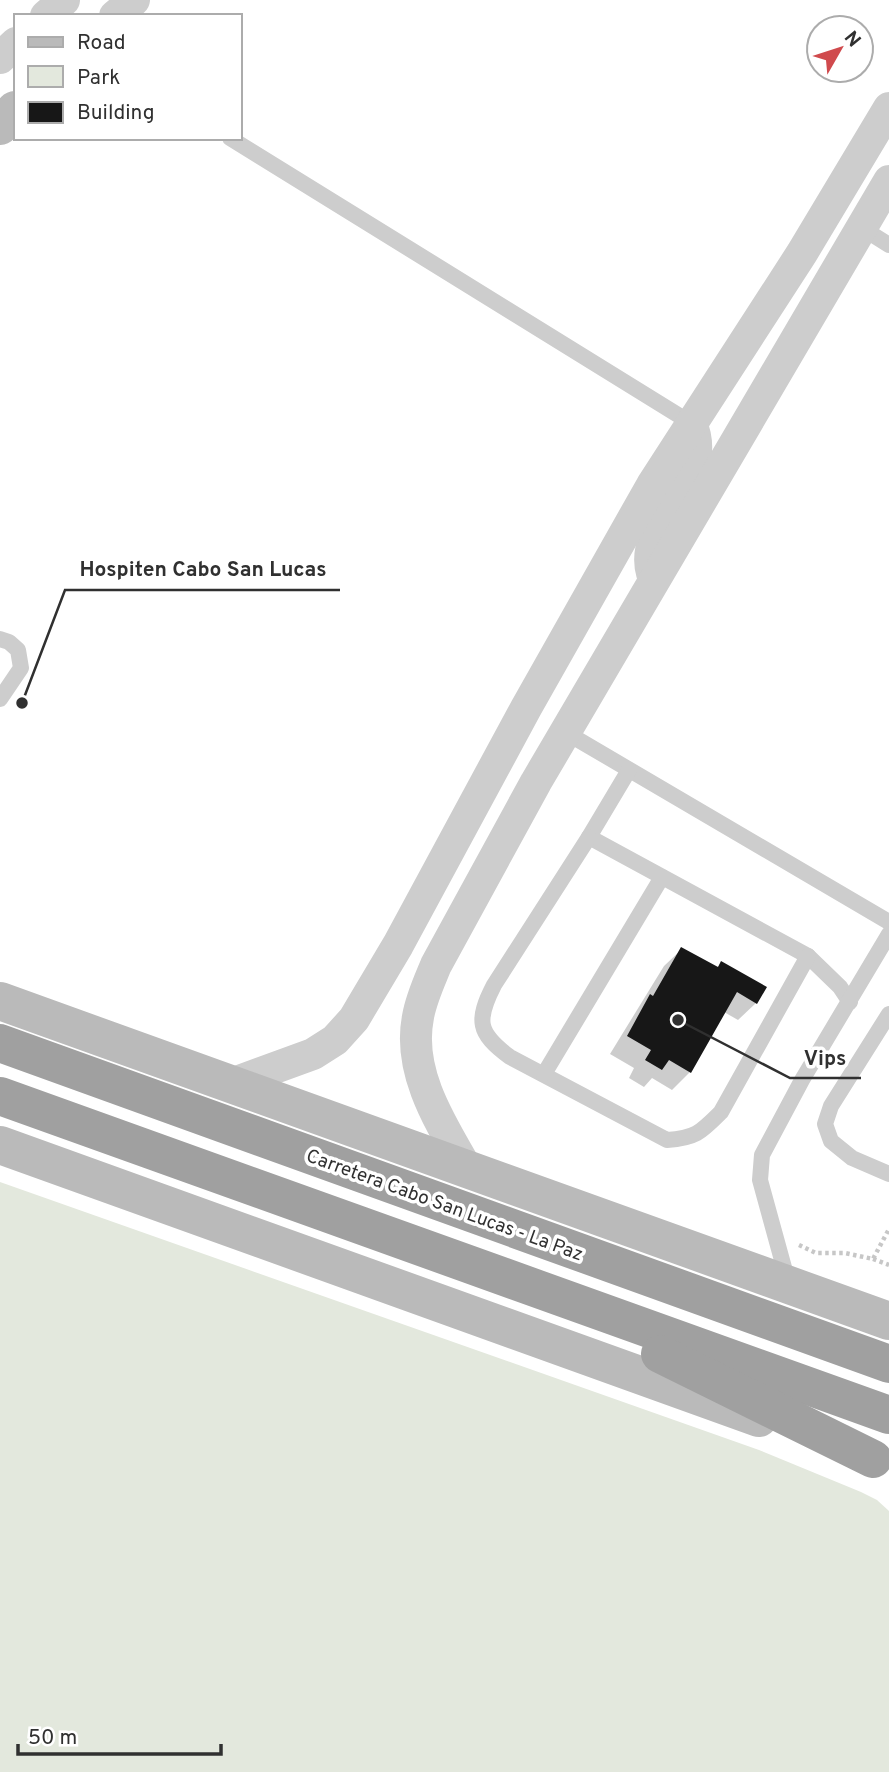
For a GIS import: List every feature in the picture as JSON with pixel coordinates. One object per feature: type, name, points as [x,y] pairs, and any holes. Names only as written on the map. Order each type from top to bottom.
[{"type":"highway","name":"Carretera Cabo San Lucas - La Paz","points":[[0,1043],[889,1364]]},
{"type":"highway","points":[[0,1096],[889,1415]]},
{"type":"highway","points":[[488,1269],[881,1462]]},
{"type":"main road","points":[[0,124],[14,111]]},
{"type":"main road","points":[[0,1001],[889,1321]]},
{"type":"main road","points":[[0,1145],[881,1462]]},
{"type":"street","points":[[48,14],[64,0]]},
{"type":"street","points":[[117,14],[134,0]]},
{"type":"street","points":[[0,58],[14,45]]},
{"type":"street","points":[[231,1084],[313,1054],[335,1040],[354,1018],[398,945],[526,708],[652,485],[802,253],[889,108]]},
{"type":"street","points":[[467,1169],[440,1124],[428,1096],[416,1044],[417,1019],[436,965],[565,732],[862,228],[886,192]]},
{"type":"street","points":[[656,580],[650,566],[651,549],[695,462],[696,437],[691,423]]},
{"type":"lane","points":[[233,140],[691,423]]},
{"type":"lane","points":[[862,228],[889,244]]},
{"type":"lane","points":[[0,639],[9,642],[18,650],[20,668],[0,699]]},
{"type":"lane","points":[[565,732],[889,922]]},
{"type":"lane","points":[[629,770],[494,985],[483,1007],[483,1032],[496,1046],[510,1057],[667,1140],[689,1139],[721,1112],[808,956]]},
{"type":"lane","points":[[589,837],[808,956],[840,987],[850,1002]]},
{"type":"lane","points":[[544,1074],[662,877]]},
{"type":"lane","points":[[789,1285],[760,1181],[762,1155],[802,1080],[889,934]]},
{"type":"lane","points":[[889,1014],[831,1106],[825,1124],[831,1141],[852,1158],[889,1174]]},
{"type":"path","points":[[873,1259],[889,1265]]},
{"type":"green space","points":[[0,1182],[759,1450],[877,1500],[889,1511],[889,1772],[0,1772]]},
{"type":"building","points":[[681,947],[718,967],[721,961],[767,987],[757,1004],[737,992],[691,1073],[669,1060],[662,1070],[645,1060],[651,1050],[627,1036],[650,994],[653,996]]},
{"type":"place","name":"Hospiten Cabo San Lucas","points":[[22,703]]},
{"type":"place","name":"Vips","points":[[678,1020]]}]
